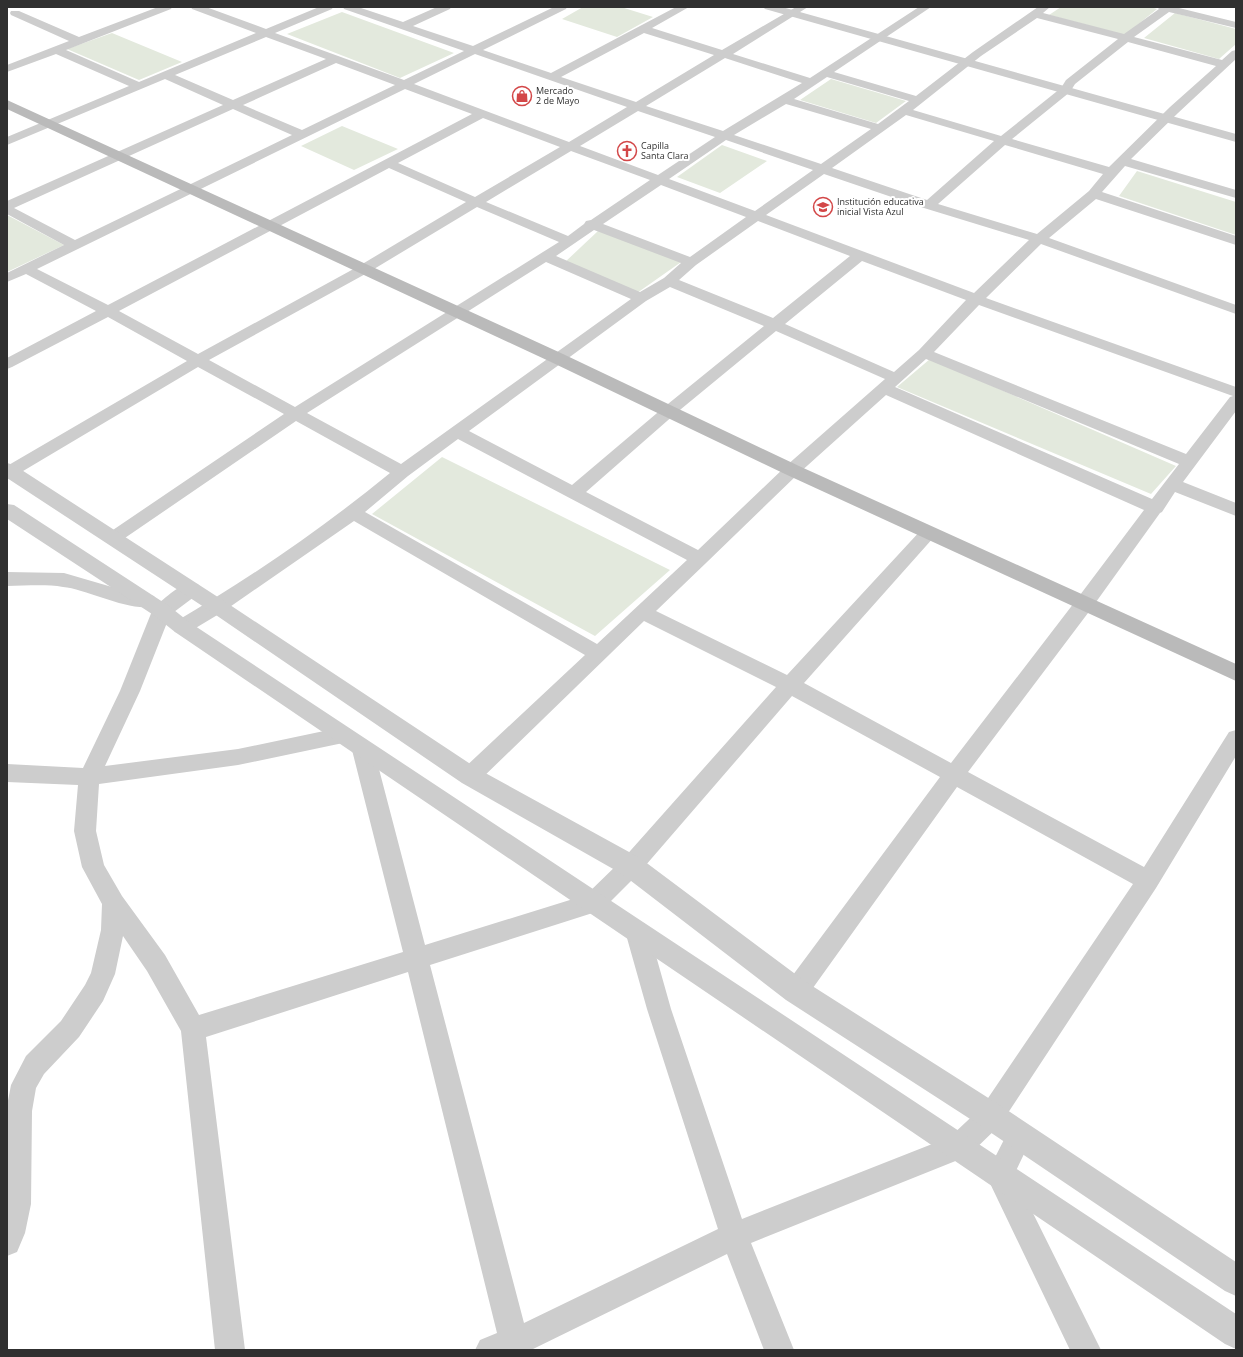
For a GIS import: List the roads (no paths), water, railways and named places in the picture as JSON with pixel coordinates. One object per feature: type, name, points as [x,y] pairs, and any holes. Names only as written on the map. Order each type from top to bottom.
[{"type":"main road","points":[[7,104],[558,358],[669,412],[928,533],[1236,673]]},
{"type":"street","points":[[11,14],[31,7]]},
{"type":"street","points":[[7,69],[167,7]]},
{"type":"street","points":[[196,7],[976,299],[1236,392]]},
{"type":"street","points":[[7,141],[328,7]]},
{"type":"street","points":[[348,7],[928,205],[1039,239],[1236,310]]},
{"type":"street","points":[[404,26],[446,7]]},
{"type":"street","points":[[7,278],[562,7]]},
{"type":"street","points":[[552,77],[684,7]]},
{"type":"street","points":[[769,7],[798,10],[1170,114],[1236,127]]},
{"type":"street","points":[[807,7],[883,34]]},
{"type":"street","points":[[113,538],[295,414],[569,241],[591,224],[724,136],[785,100],[810,82],[926,7]]},
{"type":"street","points":[[182,627],[217,606],[352,513],[402,472],[558,358],[641,298],[669,281],[691,262],[904,111],[973,58],[1045,7]]},
{"type":"street","points":[[928,205],[1003,140],[1125,39],[1165,8],[1236,25]]},
{"type":"street","points":[[798,10],[364,269],[197,361],[8,471],[217,606],[470,776],[631,866],[796,991],[1020,1135],[1236,1280]]},
{"type":"street","points":[[11,14],[78,41]]},
{"type":"street","points":[[1035,14],[1223,64]]},
{"type":"street","points":[[643,29],[810,82]]},
{"type":"street","points":[[57,50],[139,86]]},
{"type":"street","points":[[470,776],[792,470],[924,353],[976,299],[1039,239],[1094,194],[1111,172],[1170,114],[1236,53]]},
{"type":"street","points":[[7,207],[119,155],[335,59]]},
{"type":"street","points":[[825,73],[919,100]]},
{"type":"street","points":[[165,75],[303,134]]},
{"type":"street","points":[[785,100],[880,128]]},
{"type":"street","points":[[904,111],[1111,172]]},
{"type":"street","points":[[7,364],[109,312],[270,225],[390,164],[481,114]]},
{"type":"street","points":[[1170,114],[1236,138]]},
{"type":"street","points":[[1123,161],[1236,194]]},
{"type":"street","points":[[390,164],[569,241]]},
{"type":"street","points":[[1094,194],[1236,240]]},
{"type":"street","points":[[7,207],[74,245]]},
{"type":"street","points":[[591,224],[691,262]]},
{"type":"street","points":[[575,492],[669,412],[860,255]]},
{"type":"street","points":[[545,256],[641,298]]},
{"type":"street","points":[[26,268],[402,472]]},
{"type":"street","points":[[669,281],[776,325],[890,383],[1156,508]]},
{"type":"street","points":[[924,353],[1190,462]]},
{"type":"street","points":[[796,991],[954,774],[1084,604],[1236,400]]},
{"type":"street","points":[[457,432],[575,492],[700,559]]},
{"type":"street","points":[[1172,484],[1236,510]]},
{"type":"street","points":[[7,510],[155,606],[182,627],[363,750],[637,931],[1236,1333]]},
{"type":"street","points":[[352,513],[599,654]]},
{"type":"street","points":[[193,1029],[416,957],[594,903],[631,866],[790,685],[928,533]]},
{"type":"street","points":[[7,579],[64,580],[155,606],[191,589]]},
{"type":"street","points":[[155,606],[130,691],[89,778],[85,830],[93,867],[114,903],[156,963],[193,1029],[230,1350]]},
{"type":"street","points":[[642,612],[790,685],[1148,881]]},
{"type":"street","points":[[7,773],[89,778],[238,757],[343,735]]},
{"type":"street","points":[[363,750],[416,957],[507,1348],[734,1236],[958,1147],[991,1116],[1148,881],[1236,738]]},
{"type":"street","points":[[7,1242],[11,1233],[17,1204],[19,1111],[24,1085],[36,1065],[70,1029],[94,993],[103,974],[113,930],[114,903]]},
{"type":"street","points":[[637,931],[659,1009],[734,1236],[780,1350]]},
{"type":"street","points":[[1000,1175],[1020,1135]]},
{"type":"street","points":[[1000,1175],[1086,1350]]},
{"type":"place","name":"Mercado 2 de Mayo","points":[[522,96]]},
{"type":"place","name":"Capilla Santa Clara","points":[[627,151]]},
{"type":"place","name":"Institución educativa inicial Vista Azul","points":[[823,207]]}]
